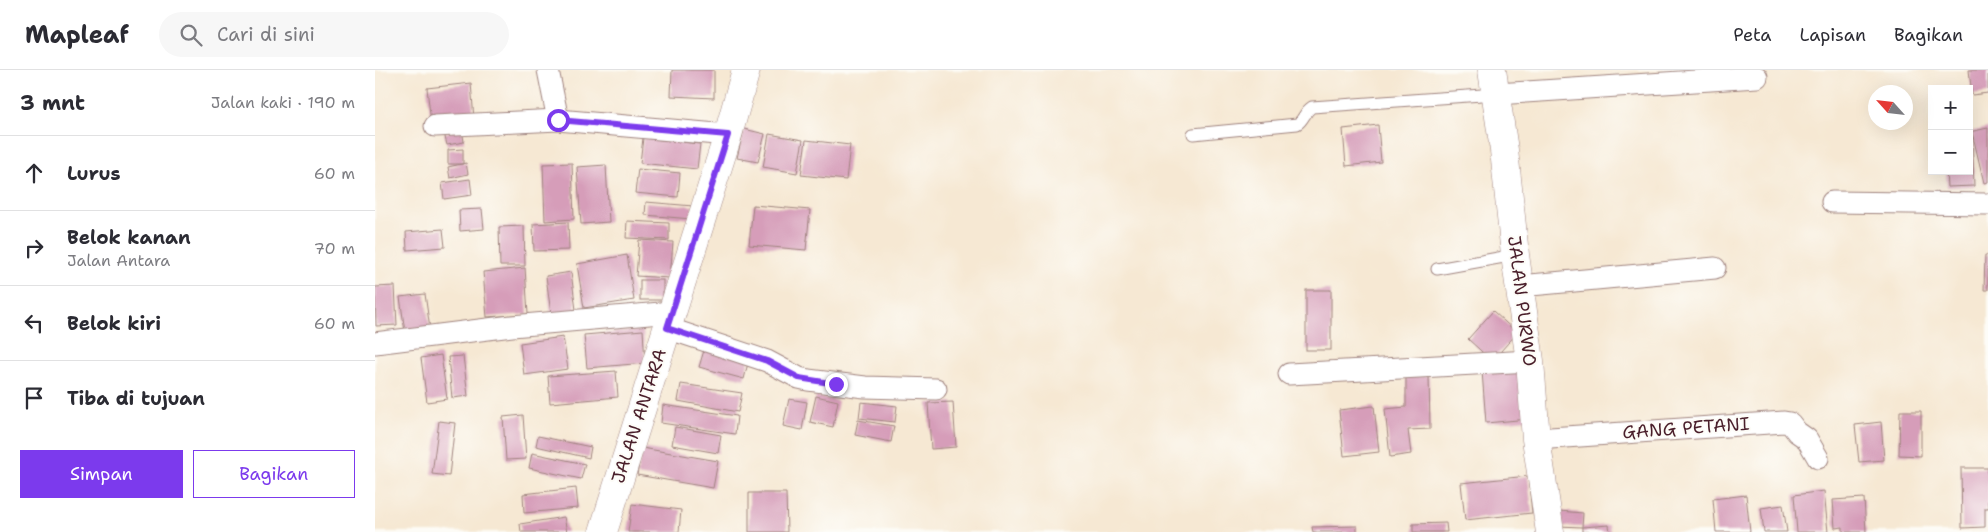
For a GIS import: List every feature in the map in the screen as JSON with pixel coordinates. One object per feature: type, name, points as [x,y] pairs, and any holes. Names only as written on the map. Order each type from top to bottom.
[{"type":"street","points":[[548,70],[558,120]]},
{"type":"street","name":"JALAN ANTARA","points":[[603,532],[728,135],[746,70]]},
{"type":"street","points":[[1494,82],[1757,76]]},
{"type":"street","name":"JALAN PURWO","points":[[1494,82],[1530,361],[1536,439],[1550,532]]},
{"type":"street","points":[[435,126],[558,120],[728,135]]},
{"type":"street","points":[[1832,202],[1988,204]]},
{"type":"street","points":[[1520,286],[1715,268]]},
{"type":"street","points":[[375,343],[512,326],[669,320],[767,361],[799,378],[865,387],[937,389]]},
{"type":"street","points":[[1289,374],[1530,361]]},
{"type":"street","name":"GANG PETANI","points":[[1536,439],[1785,422],[1790,423],[1797,432],[1807,439],[1818,458]]},
{"type":"lane","points":[[1193,134],[1297,124],[1301,122],[1307,110],[1312,107],[1494,82]]},
{"type":"lane","points":[[1437,269],[1515,255]]},
{"type":"building","points":[[672,70],[714,70],[714,98],[671,96]]},
{"type":"building","points":[[1969,70],[1988,70],[1988,93],[1973,95],[1973,85],[1971,85]]},
{"type":"building","points":[[471,83],[474,119],[431,123],[427,88]]},
{"type":"building","points":[[1378,125],[1381,162],[1346,166],[1343,129]]},
{"type":"building","points":[[1988,128],[1988,182],[1984,183],[1973,131]]},
{"type":"building","points":[[462,129],[464,142],[447,145],[444,133]]},
{"type":"building","points":[[744,129],[765,134],[758,162],[737,158]]},
{"type":"building","points":[[769,134],[803,140],[797,173],[763,167]]},
{"type":"building","points":[[643,138],[700,144],[697,169],[640,163]]},
{"type":"building","points":[[806,140],[850,145],[846,180],[801,175]]},
{"type":"building","points":[[463,149],[463,164],[448,164],[448,150]]},
{"type":"building","points":[[1973,159],[1974,186],[1947,187],[1946,175],[1973,175]]},
{"type":"building","points":[[466,163],[468,174],[450,178],[448,167]]},
{"type":"building","points":[[572,163],[574,219],[545,221],[543,164]]},
{"type":"building","points":[[606,165],[609,222],[581,224],[577,167]]},
{"type":"building","points":[[638,169],[680,173],[678,197],[635,193]]},
{"type":"building","points":[[470,179],[472,195],[444,199],[442,183]]},
{"type":"building","points":[[646,202],[693,206],[691,219],[645,215]]},
{"type":"building","points":[[753,205],[810,210],[806,250],[749,245]]},
{"type":"building","points":[[482,209],[484,229],[460,231],[459,210]]},
{"type":"building","points":[[627,221],[669,223],[669,240],[626,238]]},
{"type":"building","points":[[568,222],[569,250],[534,251],[533,224]]},
{"type":"building","points":[[524,226],[525,266],[500,266],[499,227]]},
{"type":"building","points":[[443,229],[445,247],[407,250],[406,232]]},
{"type":"building","points":[[639,240],[673,242],[670,278],[636,276]]},
{"type":"building","points":[[627,255],[634,300],[584,308],[577,264]]},
{"type":"building","points":[[1985,255],[1988,255],[1988,290],[1984,290]]},
{"type":"building","points":[[525,268],[528,314],[487,317],[483,272]]},
{"type":"building","points":[[571,272],[576,310],[551,314],[546,276]]},
{"type":"building","points":[[640,280],[663,280],[663,300],[640,300]]},
{"type":"building","points":[[395,286],[397,325],[376,326],[375,287]]},
{"type":"building","points":[[1306,290],[1331,290],[1331,350],[1306,350]]},
{"type":"building","points":[[425,294],[430,329],[405,332],[400,297]]},
{"type":"building","points":[[1493,311],[1517,333],[1492,361],[1468,339]]},
{"type":"building","points":[[643,330],[645,363],[587,368],[584,335]]},
{"type":"building","points":[[563,337],[568,369],[524,375],[520,343]]},
{"type":"building","points":[[705,347],[749,359],[744,379],[699,367]]},
{"type":"building","points":[[441,355],[447,399],[427,402],[421,358]]},
{"type":"building","points":[[463,356],[468,396],[452,398],[448,357]]},
{"type":"building","points":[[1524,367],[1528,419],[1486,423],[1482,371]]},
{"type":"building","points":[[616,371],[618,397],[550,403],[548,376]]},
{"type":"building","points":[[1406,376],[1429,376],[1430,429],[1408,430],[1411,454],[1390,457],[1385,409],[1406,407]]},
{"type":"building","points":[[681,384],[742,393],[738,412],[678,401]]},
{"type":"building","points":[[816,396],[838,401],[833,427],[810,422]]},
{"type":"building","points":[[789,399],[807,402],[802,430],[783,426]]},
{"type":"building","points":[[861,402],[897,406],[895,422],[859,418]]},
{"type":"building","points":[[953,402],[956,447],[931,449],[928,403]]},
{"type":"building","points":[[663,405],[737,416],[735,434],[661,423]]},
{"type":"building","points":[[1374,406],[1379,452],[1344,456],[1339,410]]},
{"type":"building","points":[[1900,411],[1921,411],[1921,456],[1899,455]]},
{"type":"building","points":[[523,415],[526,459],[506,460],[503,417]]},
{"type":"building","points":[[858,420],[894,426],[891,442],[855,435]]},
{"type":"building","points":[[439,421],[455,423],[449,476],[432,474]]},
{"type":"building","points":[[1881,422],[1884,460],[1859,462],[1855,425]]},
{"type":"building","points":[[675,427],[721,435],[718,453],[672,445]]},
{"type":"building","points":[[538,436],[591,447],[589,458],[536,446]]},
{"type":"building","points":[[642,448],[718,461],[713,488],[637,475]]},
{"type":"building","points":[[532,453],[585,464],[581,479],[529,468]]},
{"type":"building","points":[[1961,468],[1988,468],[1988,508],[1985,508],[1985,527],[1962,528]]},
{"type":"building","points":[[1528,476],[1532,513],[1465,520],[1461,483]]},
{"type":"building","points":[[576,488],[578,508],[524,513],[523,494]]},
{"type":"building","points":[[1824,491],[1828,532],[1797,532],[1794,495]]},
{"type":"building","points":[[749,493],[786,493],[787,532],[749,532]]},
{"type":"building","points":[[1746,495],[1750,532],[1716,532],[1713,499]]},
{"type":"building","points":[[1864,498],[1866,532],[1843,532],[1843,527],[1835,528],[1833,500]]},
{"type":"building","points":[[632,504],[681,510],[679,532],[628,532]]},
{"type":"building","points":[[1783,505],[1787,532],[1764,532],[1761,508]]},
{"type":"building","points":[[1559,511],[1583,513],[1582,527],[1558,526]]},
{"type":"building","points":[[564,517],[567,532],[521,532],[520,524]]},
{"type":"building","points":[[1446,523],[1447,532],[1413,532],[1413,524]]},
{"type":"building","points":[[1609,525],[1610,532],[1582,532],[1582,527]]},
{"type":"building","points":[[1357,526],[1357,532],[1313,532],[1312,527]]},
{"type":"route","points":[[558,120],[728,135],[667,328],[767,361],[799,378],[836,384]]}]
